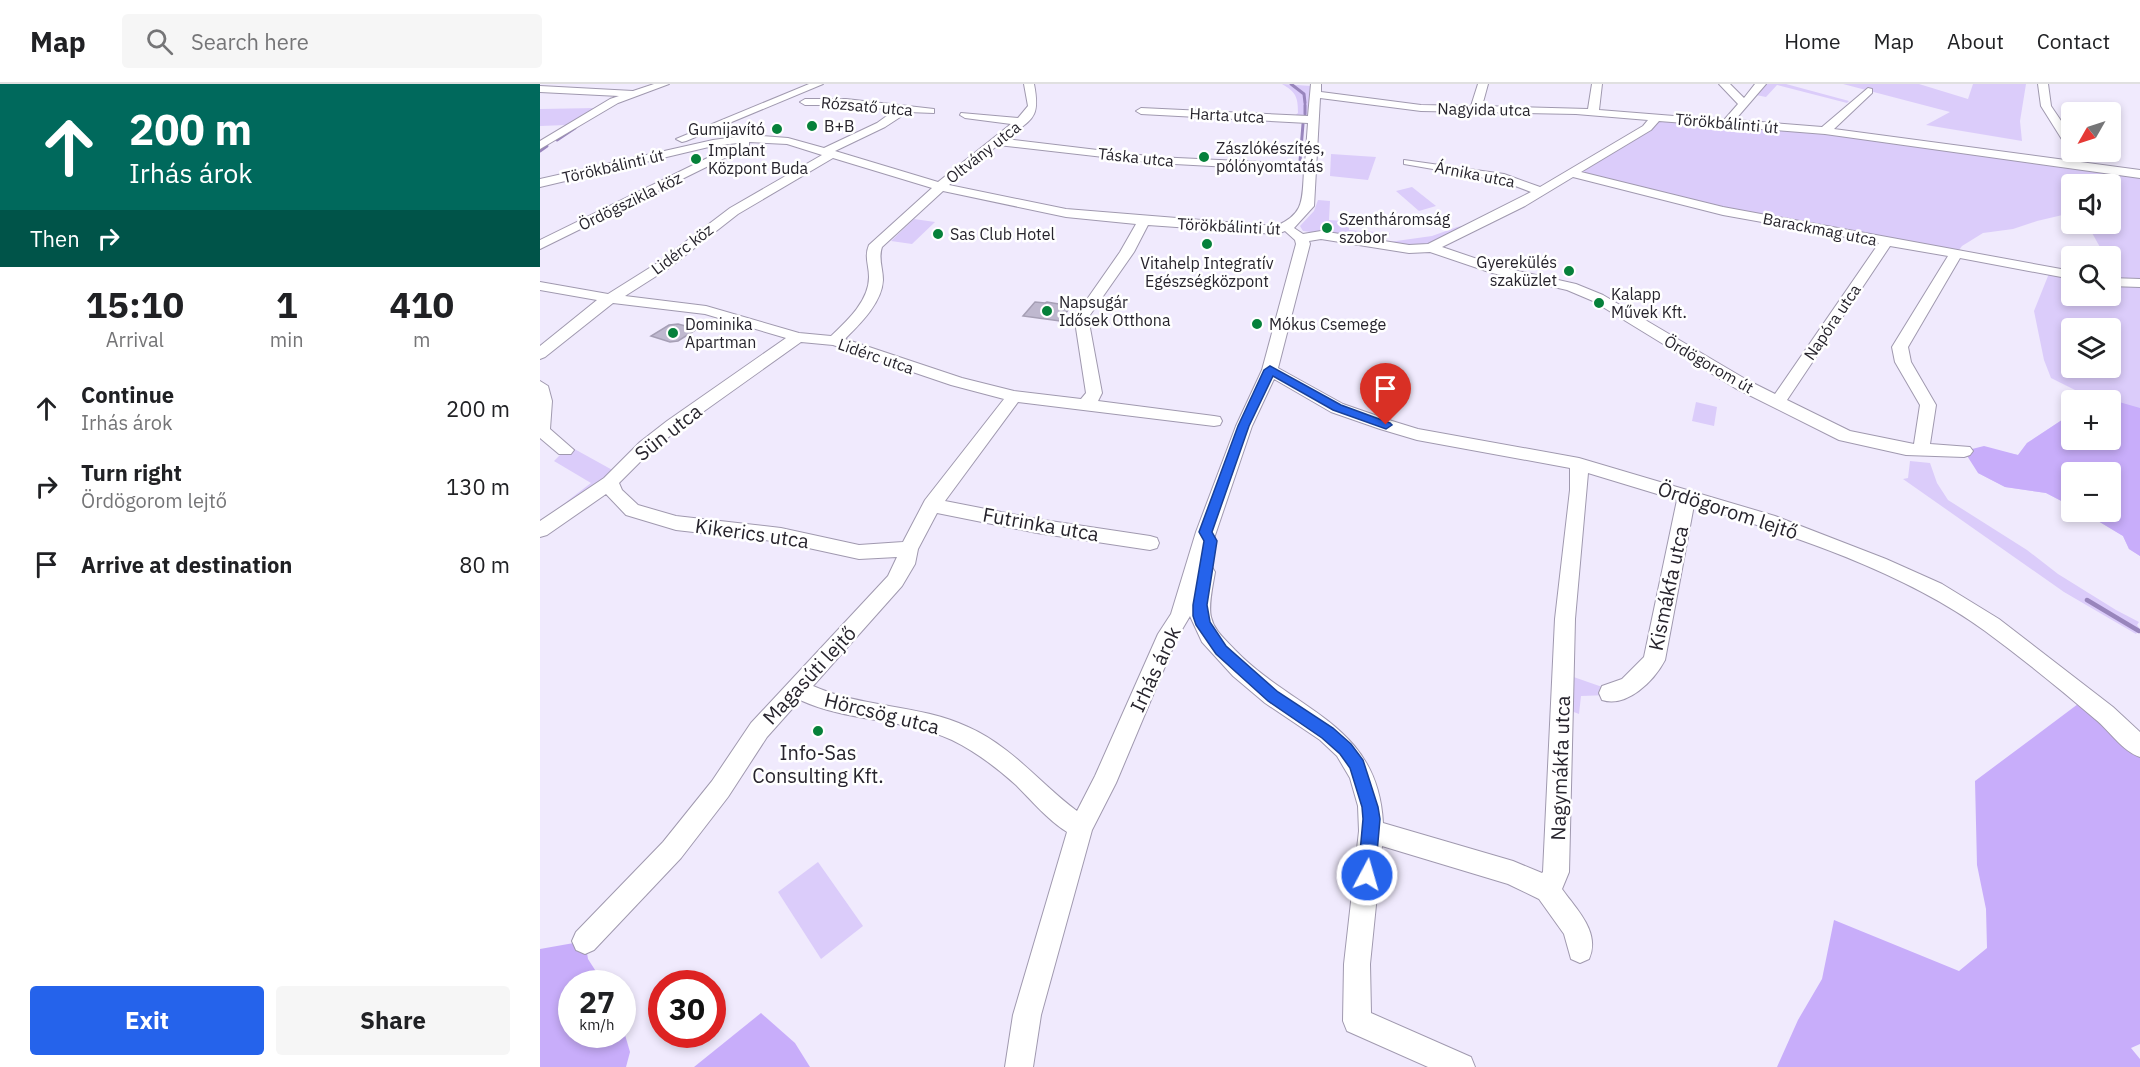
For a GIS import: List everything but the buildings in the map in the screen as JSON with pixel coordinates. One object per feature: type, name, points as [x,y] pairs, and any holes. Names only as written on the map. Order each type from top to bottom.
[{"type":"street","points":[[543,145],[599,109],[635,93],[664,84]]},
{"type":"street","points":[[671,143],[818,84]]},
{"type":"street","name":"Oltvány utca","points":[[835,341],[852,326],[872,293],[876,280],[871,256],[876,245],[940,187],[1022,122],[1033,106],[1029,84]]},
{"type":"street","points":[[1476,110],[1483,84]]},
{"type":"street","points":[[1593,112],[1597,84]]},
{"type":"street","points":[[1724,84],[1744,104]]},
{"type":"street","points":[[1728,122],[1761,84]]},
{"type":"street","points":[[2043,84],[2046,106],[2061,130]]},
{"type":"street","points":[[540,89],[635,93]]},
{"type":"street","points":[[1286,227],[1304,213],[1308,206],[1315,89]]},
{"type":"street","name":"Nagyida utca","points":[[1315,89],[1330,89],[1404,107],[1593,112],[1656,117]]},
{"type":"street","points":[[1825,131],[1868,91]]},
{"type":"street","points":[[540,155],[635,96],[635,93]]},
{"type":"street","name":"Rózsatő utca","points":[[805,102],[846,102],[930,111]]},
{"type":"street","name":"Lidérc köz","points":[[540,354],[582,317],[664,265],[734,211],[906,108]]},
{"type":"street","name":"Harta utca","points":[[1142,111],[1312,120]]},
{"type":"street","points":[[965,115],[1022,122]]},
{"type":"street","name":"Törökbálinti út","points":[[540,183],[692,147],[751,138],[780,140],[940,187],[1066,213],[1263,231],[1286,227],[1301,238],[1321,235],[1409,249],[1431,248],[1541,191],[1647,128],[1656,117],[1825,131],[2140,174]]},
{"type":"street","points":[[692,147],[691,144],[725,123]]},
{"type":"street","name":"Ördögszikla köz","points":[[540,245],[729,152],[751,138]]},
{"type":"street","name":"Táska utca","points":[[998,142],[1166,161],[1311,168]]},
{"type":"street","points":[[543,145],[558,144]]},
{"type":"street","name":"Árnika utca","points":[[1408,162],[1504,178],[1541,191]]},
{"type":"street","points":[[2077,162],[2079,167]]},
{"type":"street","name":"Barackmag utca","points":[[1571,173],[1724,211],[2061,273]]},
{"type":"street","points":[[1083,406],[1091,400],[1094,393],[1083,328],[1083,315],[1127,252],[1144,221]]},
{"type":"street","name":"Irhás árok","points":[[1019,1067],[1027,1015],[1081,827],[1104,783],[1168,634],[1180,616],[1205,532],[1244,426],[1270,370],[1303,244],[1301,238]]},
{"type":"street","name":"Napóra utca","points":[[1777,403],[1887,241]]},
{"type":"street","name":"Ördögorom út","points":[[1431,248],[1497,270],[1571,287],[1598,298],[1716,370],[1777,403],[1855,440],[1921,450],[1964,451]]},
{"type":"street","points":[[1921,450],[1928,405],[1903,362],[1900,347],[1956,254]]},
{"type":"street","points":[[2121,282],[2140,283]]},
{"type":"street","name":"Lidérc utca","points":[[540,286],[706,310],[798,337],[835,341],[957,382],[1014,396],[1214,421]]},
{"type":"street","name":"Sün utca","points":[[540,530],[610,482],[646,446],[673,425],[798,337]]},
{"type":"street","name":"Ördögorom lejtő","points":[[1270,370],[1337,408],[1386,425],[1416,434],[1579,464],[1756,517],[1833,545],[1941,593],[2014,642],[2105,714],[2140,747]]},
{"type":"street","points":[[540,386],[544,402],[542,431],[565,450]]},
{"type":"street","name":"Magasúti lejtő","points":[[585,941],[672,850],[720,789],[759,730],[895,581],[931,505],[1014,396]]},
{"type":"street","name":"Nagymákfa utca","points":[[1546,885],[1553,880],[1556,872],[1565,619],[1578,500],[1579,464]]},
{"type":"street","name":"Kikerics utca","points":[[610,482],[614,493],[632,510],[676,523],[781,535],[859,552],[909,549]]},
{"type":"street","name":"Kismákfa utca","points":[[1610,693],[1619,692],[1629,685],[1647,670],[1654,660],[1687,496]]},
{"type":"street","name":"Futrinka utca","points":[[931,505],[1037,526],[1150,543]]},
{"type":"street","points":[[1205,532],[1210,541],[1200,616],[1209,636],[1241,670],[1273,696],[1319,726],[1345,749],[1361,774],[1370,807],[1371,831],[1357,964],[1357,1021],[1461,1067]]},
{"type":"street","name":"Hörcsög utca","points":[[796,688],[808,695],[926,721],[959,733],[1011,766],[1063,817],[1081,827]]},
{"type":"street","points":[[1371,831],[1513,873],[1538,886],[1546,885],[1550,894],[1573,921],[1579,935],[1580,950]]},
{"type":"shaded area","points":[[1282,84],[1311,86],[1307,115],[1293,117],[1298,113],[1297,99],[1293,92]]},
{"type":"shaded area","points":[[1766,84],[1786,84],[1849,101],[1847,103],[1777,85],[1766,97],[1756,95]]},
{"type":"shaded area","points":[[1843,84],[1919,84],[1968,99],[1973,84],[2026,84],[2020,121],[2022,141],[1926,125],[1950,112]]},
{"type":"shaded area","points":[[596,108],[566,125],[540,126],[540,109]]},
{"type":"shaded area","points":[[1656,117],[1825,131],[2140,174],[2140,556],[2129,549],[2123,536],[2100,522],[2121,522],[2121,462],[2061,462],[2061,501],[2046,493],[2005,487],[1978,473],[1980,447],[2018,455],[2027,443],[2061,421],[2061,450],[2121,450],[2121,390],[2075,390],[2051,378],[2044,360],[2034,311],[2050,271],[2061,272],[2061,306],[2121,306],[2121,246],[2099,246],[2093,234],[2121,234],[2121,174],[2061,174],[2061,215],[2013,229],[1983,233],[1962,246],[1956,254],[1774,221],[1571,173],[1614,147]]},
{"type":"shaded area","points":[[1331,154],[1376,157],[1368,180],[1330,176]]},
{"type":"shaded area","points":[[1412,187],[1436,206],[1419,211],[1396,191]]},
{"type":"shaded area","points":[[1318,200],[1330,201],[1329,220],[1343,221],[1349,226],[1349,230],[1390,233],[1389,236],[1365,239],[1303,231],[1300,226],[1314,211]]},
{"type":"shaded area","points":[[914,219],[935,222],[912,244],[891,241]]},
{"type":"shaded area","points":[[1467,225],[1430,244],[1413,245],[1389,242],[1432,236]]},
{"type":"shaded area","points":[[1696,402],[1717,407],[1714,426],[1692,421]]},
{"type":"shaded area","points":[[2121,403],[2140,408],[2140,556],[2129,549],[2123,536],[2100,522],[2121,522],[2121,462],[2061,462],[2061,501],[2046,493],[2005,487],[1978,473],[1964,451],[1984,446],[2018,455],[2027,443],[2061,421],[2061,450],[2121,450]]},
{"type":"shaded area","points":[[569,446],[616,472],[565,512],[557,509],[591,483],[554,461]]},
{"type":"shaded area","points":[[1910,461],[1930,463],[1937,483],[1948,500],[2027,550],[2058,574],[2139,622],[2137,625],[2140,629],[2136,634],[2064,592],[1903,479],[1908,478]]},
{"type":"shaded area","points":[[1565,674],[1608,689],[1610,695],[1581,696],[1579,714],[1566,709]]},
{"type":"shaded area","points":[[2082,701],[2140,747],[2140,1044],[2131,1048],[2140,1059],[2140,1067],[1777,1067],[1798,1020],[1822,979],[1834,920],[1959,971],[1987,948],[1986,909],[1977,865],[1975,781]]},
{"type":"shaded area","points":[[818,862],[863,926],[821,959],[778,892]]},
{"type":"shaded area","points":[[585,941],[588,959],[595,970],[558,970],[558,1048],[629,1048],[626,1067],[540,1067],[540,949]]},
{"type":"shaded area","points":[[761,1013],[795,1043],[810,1067],[694,1067],[718,1048],[726,1048],[726,1041]]},
{"type":"waterway","points":[[1291,84],[1304,94],[1305,103]]},
{"type":"waterway","points":[[1305,105],[1305,114]]},
{"type":"waterway","points":[[1300,161],[1303,124]]},
{"type":"waterway","points":[[557,140],[575,128]]},
{"type":"waterway","points":[[540,151],[547,146]]},
{"type":"waterway","points":[[2087,600],[2139,631]]},
{"type":"place","name":"B+B","points":[[812,126]]},
{"type":"place","name":"Gumijavító","points":[[777,129]]},
{"type":"place","name":"Zászlókészítés, pólónyomtatás","points":[[1204,157]]},
{"type":"place","name":"Implant Központ Buda","points":[[696,159]]},
{"type":"place","name":"Szentháromság szobor","points":[[1327,228]]},
{"type":"place","name":"Sas Club Hotel","points":[[938,234]]},
{"type":"place","name":"Vitahelp Integratív Egészségközpont","points":[[1207,244]]},
{"type":"place","name":"Gyerekülés szaküzlet","points":[[1569,271]]},
{"type":"place","name":"Kalapp Művek Kft.","points":[[1599,303]]},
{"type":"place","name":"Napsugár Idősek Otthona","points":[[1047,311]]},
{"type":"place","name":"Mókus Csemege","points":[[1257,324]]},
{"type":"place","name":"Dominika Apartman","points":[[673,333]]},
{"type":"place","name":"Info-Sas Consulting Kft.","points":[[818,731]]},
{"type":"route","points":[[1367,875],[1371,831],[1370,807],[1357,765],[1345,749],[1328,733],[1273,696],[1221,650],[1209,636],[1200,616],[1200,605],[1210,541],[1205,532],[1244,426],[1270,370],[1337,408],[1386,425]]}]
